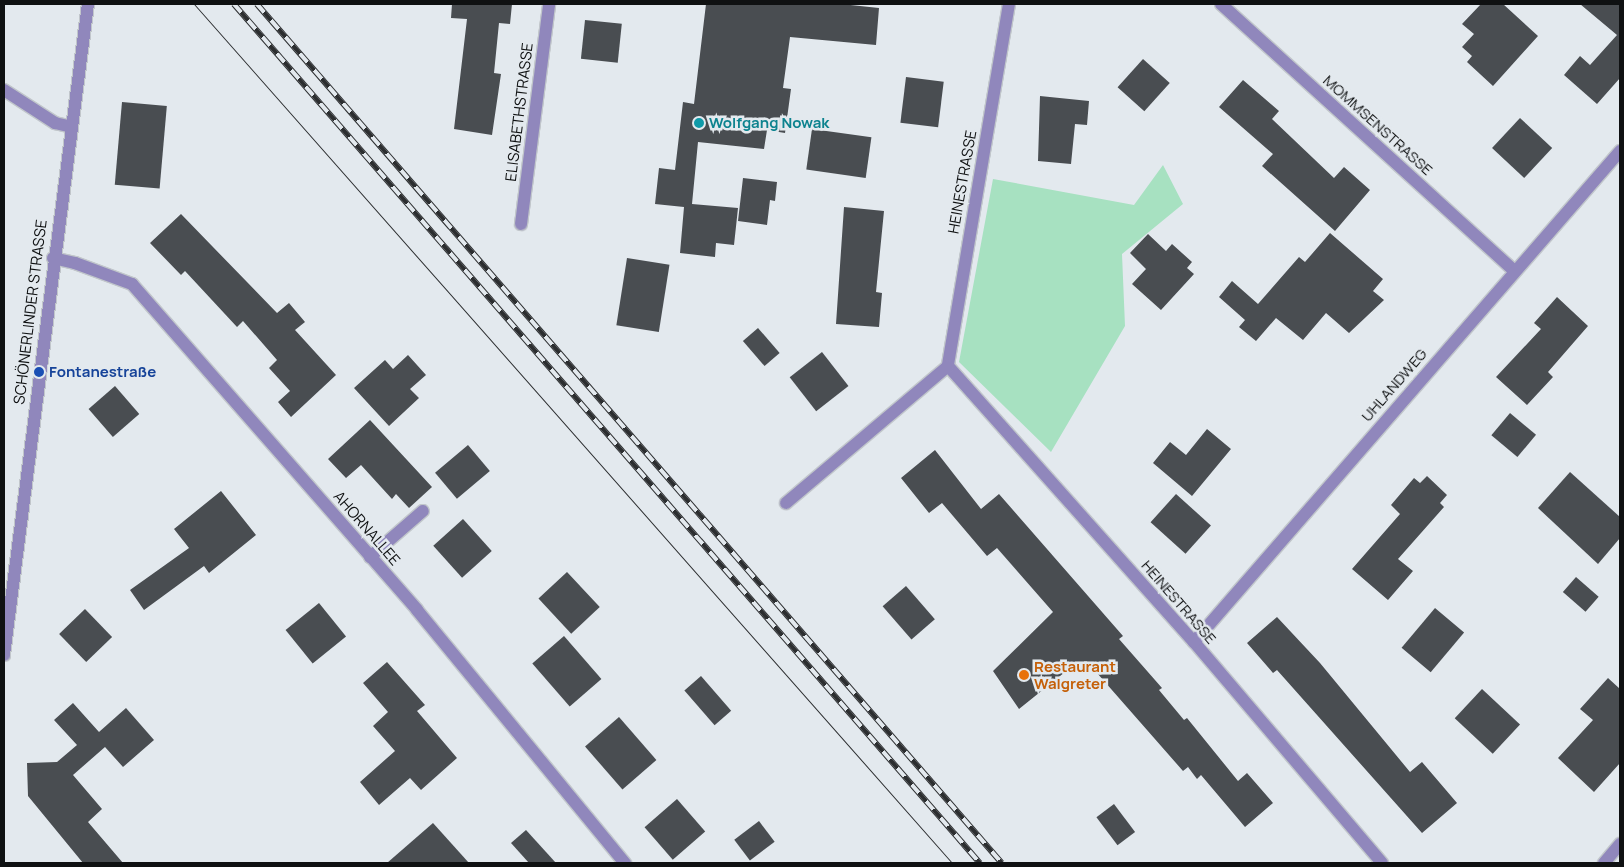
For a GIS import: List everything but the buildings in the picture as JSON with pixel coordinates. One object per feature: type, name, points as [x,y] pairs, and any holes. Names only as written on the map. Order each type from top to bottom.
[{"type":"street","name":"SCHÖNERLINDER STRASSE","points":[[4,655],[7,604],[88,4]]},
{"type":"street","name":"ELISABETHSTRASSE","points":[[521,224],[549,4]]},
{"type":"street","name":"HEINESTRASSE","points":[[1009,4],[948,366],[1194,642],[1382,863]]},
{"type":"street","name":"MOMMSENSTRASSE","points":[[1221,4],[1514,271]]},
{"type":"street","points":[[4,90],[55,123],[72,127]]},
{"type":"street","name":"UHLANDWEG","points":[[1194,642],[1620,151]]},
{"type":"street","name":"AHORNALLEE","points":[[53,258],[75,263],[132,284],[370,557],[626,863]]},
{"type":"street","points":[[786,503],[948,366]]},
{"type":"street","points":[[370,557],[423,511]]},
{"type":"street","points":[[1604,863],[1620,844]]},
{"type":"green space","points":[[1163,165],[1183,204],[1122,254],[1125,326],[1051,452],[959,362],[993,179],[1134,205]]},
{"type":"tram line","points":[[194,4],[952,863]]},
{"type":"railway","points":[[234,4],[980,863]]},
{"type":"railway","points":[[257,4],[1002,863]]},
{"type":"place","name":"Wolfgang Nowak","points":[[699,123]]},
{"type":"place","name":"Fontanestraße","points":[[39,372]]},
{"type":"place","name":"Restaurant Walgreter","points":[[1024,675]]}]
